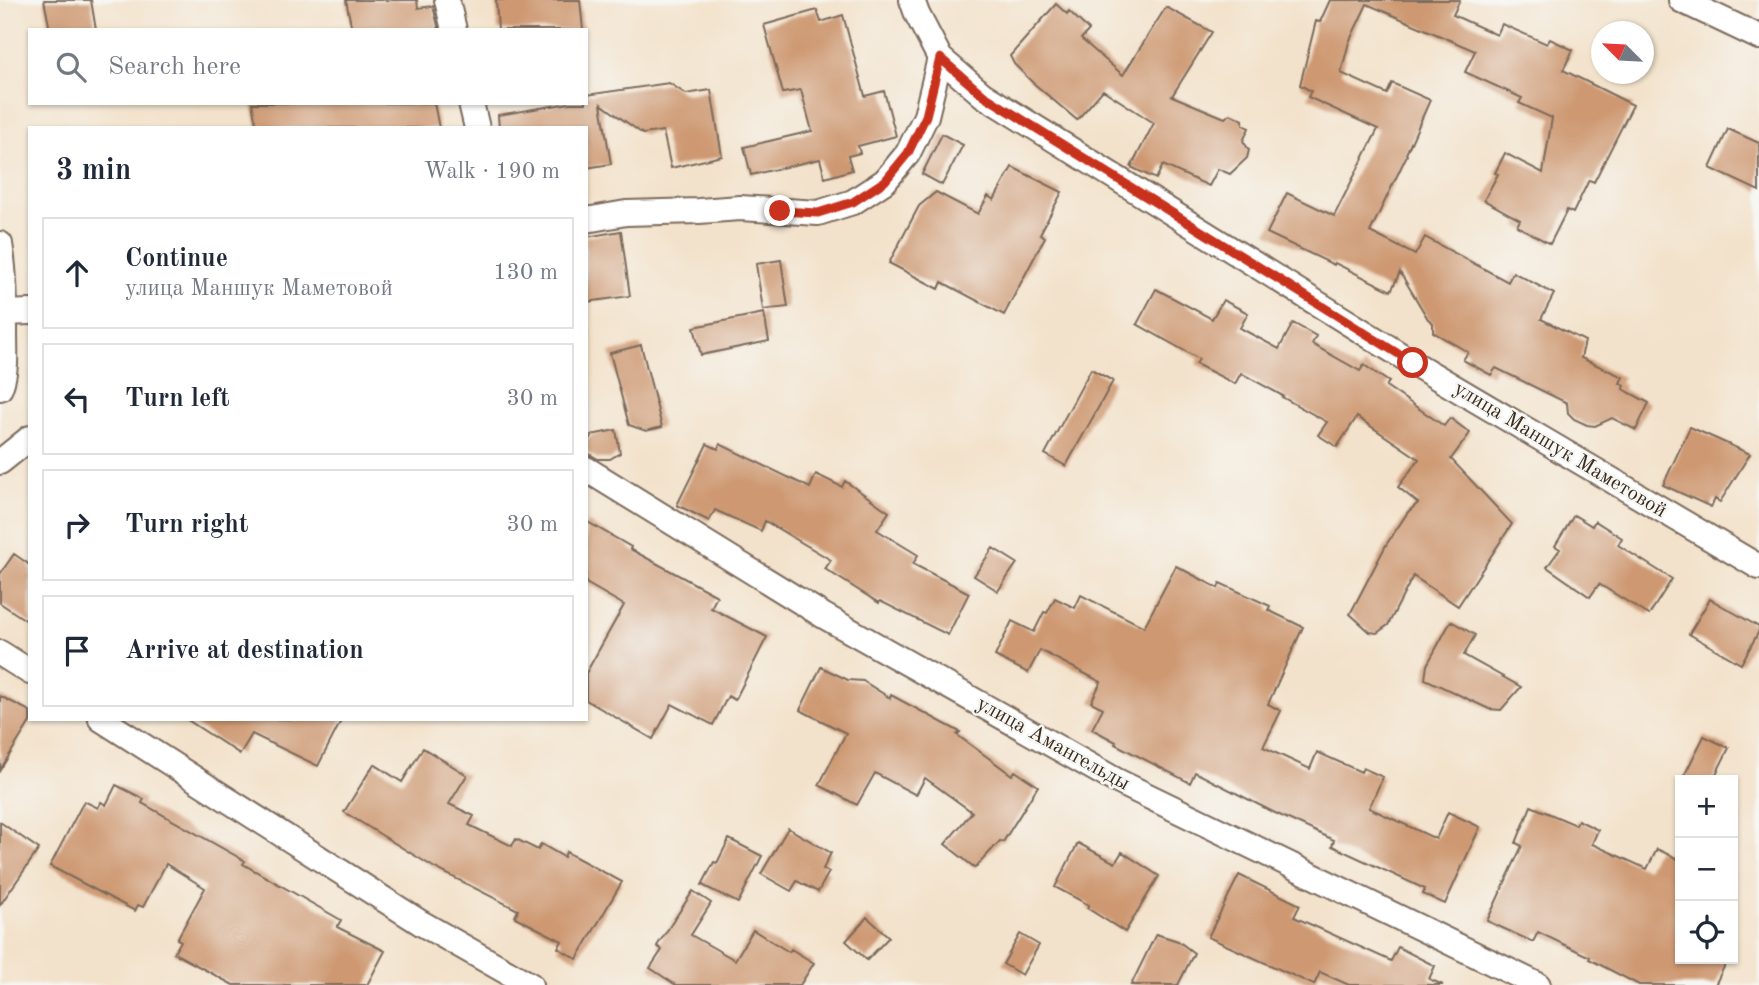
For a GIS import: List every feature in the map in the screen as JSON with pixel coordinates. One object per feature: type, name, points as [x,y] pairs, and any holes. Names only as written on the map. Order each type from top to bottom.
[{"type":"street","points":[[447,0],[454,28]]},
{"type":"street","points":[[588,220],[626,213],[740,208],[818,213],[853,202],[885,181],[908,153],[926,116],[940,58],[912,0]]},
{"type":"street","points":[[1681,0],[1759,37]]},
{"type":"street","name":"улица Маншук Маметовой","points":[[940,58],[983,95],[1186,222],[1413,363],[1759,567]]},
{"type":"street","points":[[471,105],[477,126]]},
{"type":"street","points":[[0,244],[4,268],[18,312],[3,382]]},
{"type":"street","points":[[0,463],[28,440]]},
{"type":"street","name":"улица Амангельды","points":[[588,470],[824,616],[1115,780],[1538,985]]},
{"type":"street","points":[[0,653],[28,671]]},
{"type":"street","points":[[104,721],[421,923],[530,985]]},
{"type":"building","points":[[44,0],[91,0],[96,28],[50,28]]},
{"type":"building","points":[[346,0],[417,0],[418,8],[433,6],[438,28],[352,28]]},
{"type":"building","points":[[496,0],[580,0],[583,28],[498,28]]},
{"type":"building","points":[[1330,0],[1460,0],[1453,15],[1497,35],[1502,24],[1547,44],[1550,39],[1573,50],[1563,70],[1633,105],[1594,182],[1589,180],[1573,213],[1567,210],[1550,244],[1517,226],[1520,220],[1484,200],[1498,174],[1495,173],[1505,153],[1543,173],[1552,118],[1519,103],[1522,98],[1465,72],[1475,51],[1367,4],[1349,42],[1341,73],[1387,94],[1392,83],[1430,100],[1370,232],[1415,255],[1425,237],[1508,282],[1513,272],[1554,294],[1541,319],[1585,341],[1581,358],[1623,377],[1620,383],[1624,385],[1623,389],[1649,403],[1636,430],[1612,418],[1595,426],[1587,425],[1568,413],[1567,403],[1496,368],[1491,375],[1463,360],[1468,352],[1433,332],[1433,323],[1400,272],[1391,291],[1267,233],[1287,193],[1334,216],[1378,129],[1308,97],[1311,91],[1300,85],[1316,21],[1320,22]]},
{"type":"building","points":[[1056,4],[1067,14],[1069,11],[1089,30],[1081,39],[1123,75],[1166,7],[1212,32],[1172,96],[1225,118],[1230,114],[1243,120],[1243,125],[1249,128],[1243,141],[1249,150],[1247,158],[1230,174],[1218,169],[1209,186],[1163,165],[1156,179],[1131,167],[1154,123],[1103,90],[1077,120],[1032,82],[1014,64],[1010,56]]},
{"type":"building","points":[[817,10],[821,22],[843,15],[865,96],[884,91],[896,136],[858,146],[860,153],[848,156],[852,170],[825,178],[820,159],[751,175],[744,147],[812,131],[801,90],[783,93],[764,25]]},
{"type":"building","points":[[669,83],[686,94],[711,90],[722,156],[671,168],[663,131],[643,134],[601,104],[611,164],[588,168],[588,126],[499,126],[498,115],[558,105],[588,105],[588,95]]},
{"type":"building","points":[[252,105],[434,105],[439,126],[257,126]]},
{"type":"building","points":[[1728,129],[1759,143],[1759,191],[1710,168]]},
{"type":"building","points":[[942,134],[963,145],[942,185],[922,174]]},
{"type":"building","points":[[1012,167],[1062,192],[1040,234],[1045,237],[1004,315],[942,282],[939,289],[889,263],[919,206],[936,192],[978,214],[988,196],[994,200]]},
{"type":"building","points":[[621,231],[630,296],[588,302],[588,237]]},
{"type":"building","points":[[781,260],[788,307],[763,310],[756,264]]},
{"type":"building","points":[[1156,289],[1212,319],[1223,300],[1248,313],[1240,328],[1279,349],[1293,323],[1316,336],[1312,344],[1360,371],[1364,365],[1389,382],[1386,386],[1444,426],[1450,418],[1470,433],[1451,459],[1512,524],[1458,606],[1413,576],[1388,625],[1377,633],[1370,632],[1350,614],[1386,545],[1408,512],[1418,503],[1398,487],[1419,459],[1357,417],[1337,447],[1318,435],[1327,422],[1283,396],[1241,373],[1235,384],[1196,364],[1199,359],[1137,324]]},
{"type":"building","points":[[764,313],[769,341],[701,355],[694,327]]},
{"type":"building","points":[[641,345],[662,427],[646,431],[629,425],[610,353]]},
{"type":"building","points":[[1091,369],[1113,381],[1066,466],[1045,454]]},
{"type":"building","points":[[1690,427],[1750,454],[1720,502],[1715,499],[1711,507],[1663,485]]},
{"type":"building","points":[[616,430],[620,453],[610,459],[598,459],[588,453],[588,439],[591,435]]},
{"type":"building","points":[[707,444],[718,449],[720,444],[810,488],[816,474],[842,487],[845,481],[889,512],[877,530],[918,555],[913,564],[969,593],[948,635],[880,601],[879,603],[825,569],[831,560],[765,521],[761,531],[715,510],[709,521],[677,505]]},
{"type":"building","points":[[1574,515],[1592,526],[1595,521],[1622,538],[1618,545],[1672,579],[1649,615],[1599,584],[1590,597],[1547,567],[1560,549],[1555,546]]},
{"type":"building","points":[[588,522],[631,547],[630,549],[717,596],[711,608],[767,637],[735,700],[728,696],[713,725],[672,704],[653,739],[588,701],[588,669],[624,605],[588,584]]},
{"type":"building","points":[[993,548],[1017,563],[998,591],[974,576]]},
{"type":"building","points":[[14,554],[28,564],[28,622],[0,603],[0,574]]},
{"type":"building","points":[[1176,566],[1218,588],[1220,583],[1270,606],[1268,610],[1303,627],[1268,704],[1281,711],[1263,747],[1310,769],[1317,752],[1361,772],[1363,768],[1383,777],[1369,808],[1436,839],[1448,812],[1480,827],[1445,904],[1423,894],[1425,889],[1332,846],[1334,840],[1195,772],[1190,783],[1115,744],[1116,742],[1092,729],[1103,708],[1091,702],[1101,682],[1040,650],[1028,673],[995,656],[1012,621],[1034,632],[1055,598],[1075,608],[1081,595],[1144,627]]},
{"type":"building","points":[[1710,599],[1759,627],[1741,664],[1689,634]]},
{"type":"building","points":[[1451,621],[1475,635],[1464,655],[1521,687],[1501,710],[1489,709],[1425,679],[1427,665]]},
{"type":"building","points":[[821,667],[848,680],[863,681],[890,698],[891,695],[960,732],[957,735],[1012,775],[1015,771],[1038,786],[1003,842],[1000,841],[975,868],[945,844],[972,812],[925,778],[916,795],[875,773],[857,805],[819,785],[846,733],[800,710]]},
{"type":"building","points":[[0,696],[28,710],[30,722],[0,770]]},
{"type":"building","points":[[189,721],[341,721],[318,766],[252,734],[240,754]]},
{"type":"building","points":[[1704,736],[1729,748],[1716,775],[1684,775]]},
{"type":"building","points":[[423,748],[467,775],[449,804],[474,816],[469,825],[512,846],[516,839],[538,850],[541,844],[564,857],[566,852],[622,882],[577,959],[558,948],[562,941],[515,917],[518,910],[435,868],[344,812],[374,764],[402,782]]},
{"type":"building","points":[[116,785],[144,799],[142,803],[245,861],[243,864],[341,920],[337,927],[385,951],[367,985],[233,985],[174,953],[181,941],[177,939],[205,888],[166,864],[143,907],[138,905],[135,911],[50,866],[84,801],[98,808],[101,802],[106,805]]},
{"type":"building","points":[[1531,806],[1576,825],[1578,820],[1598,830],[1592,844],[1647,869],[1657,849],[1675,858],[1675,964],[1726,964],[1715,985],[1639,985],[1538,932],[1533,942],[1487,921],[1522,846],[1516,843]]},
{"type":"building","points":[[0,822],[39,849],[0,905]]},
{"type":"building","points":[[788,828],[831,853],[823,869],[829,872],[818,892],[797,881],[791,891],[761,874]]},
{"type":"building","points":[[729,839],[762,856],[738,903],[702,885]]},
{"type":"building","points":[[1078,843],[1115,863],[1122,852],[1159,876],[1125,932],[1087,908],[1089,905],[1055,887]]},
{"type":"building","points":[[1239,875],[1300,905],[1294,917],[1391,961],[1398,947],[1435,966],[1429,979],[1443,985],[1349,985],[1320,972],[1314,985],[1208,937]]},
{"type":"building","points":[[693,891],[711,903],[691,935],[735,960],[753,930],[789,952],[791,949],[814,963],[800,985],[676,985],[650,968],[662,950],[657,946]]},
{"type":"building","points":[[867,917],[889,937],[867,960],[846,941]]},
{"type":"building","points":[[1020,934],[1039,945],[1022,975],[1003,964]]},
{"type":"building","points":[[1156,934],[1178,941],[1194,953],[1178,985],[1131,985]]},
{"type":"route","points":[[780,211],[818,213],[853,202],[885,181],[908,153],[926,116],[940,58],[983,95],[1413,363]]}]
